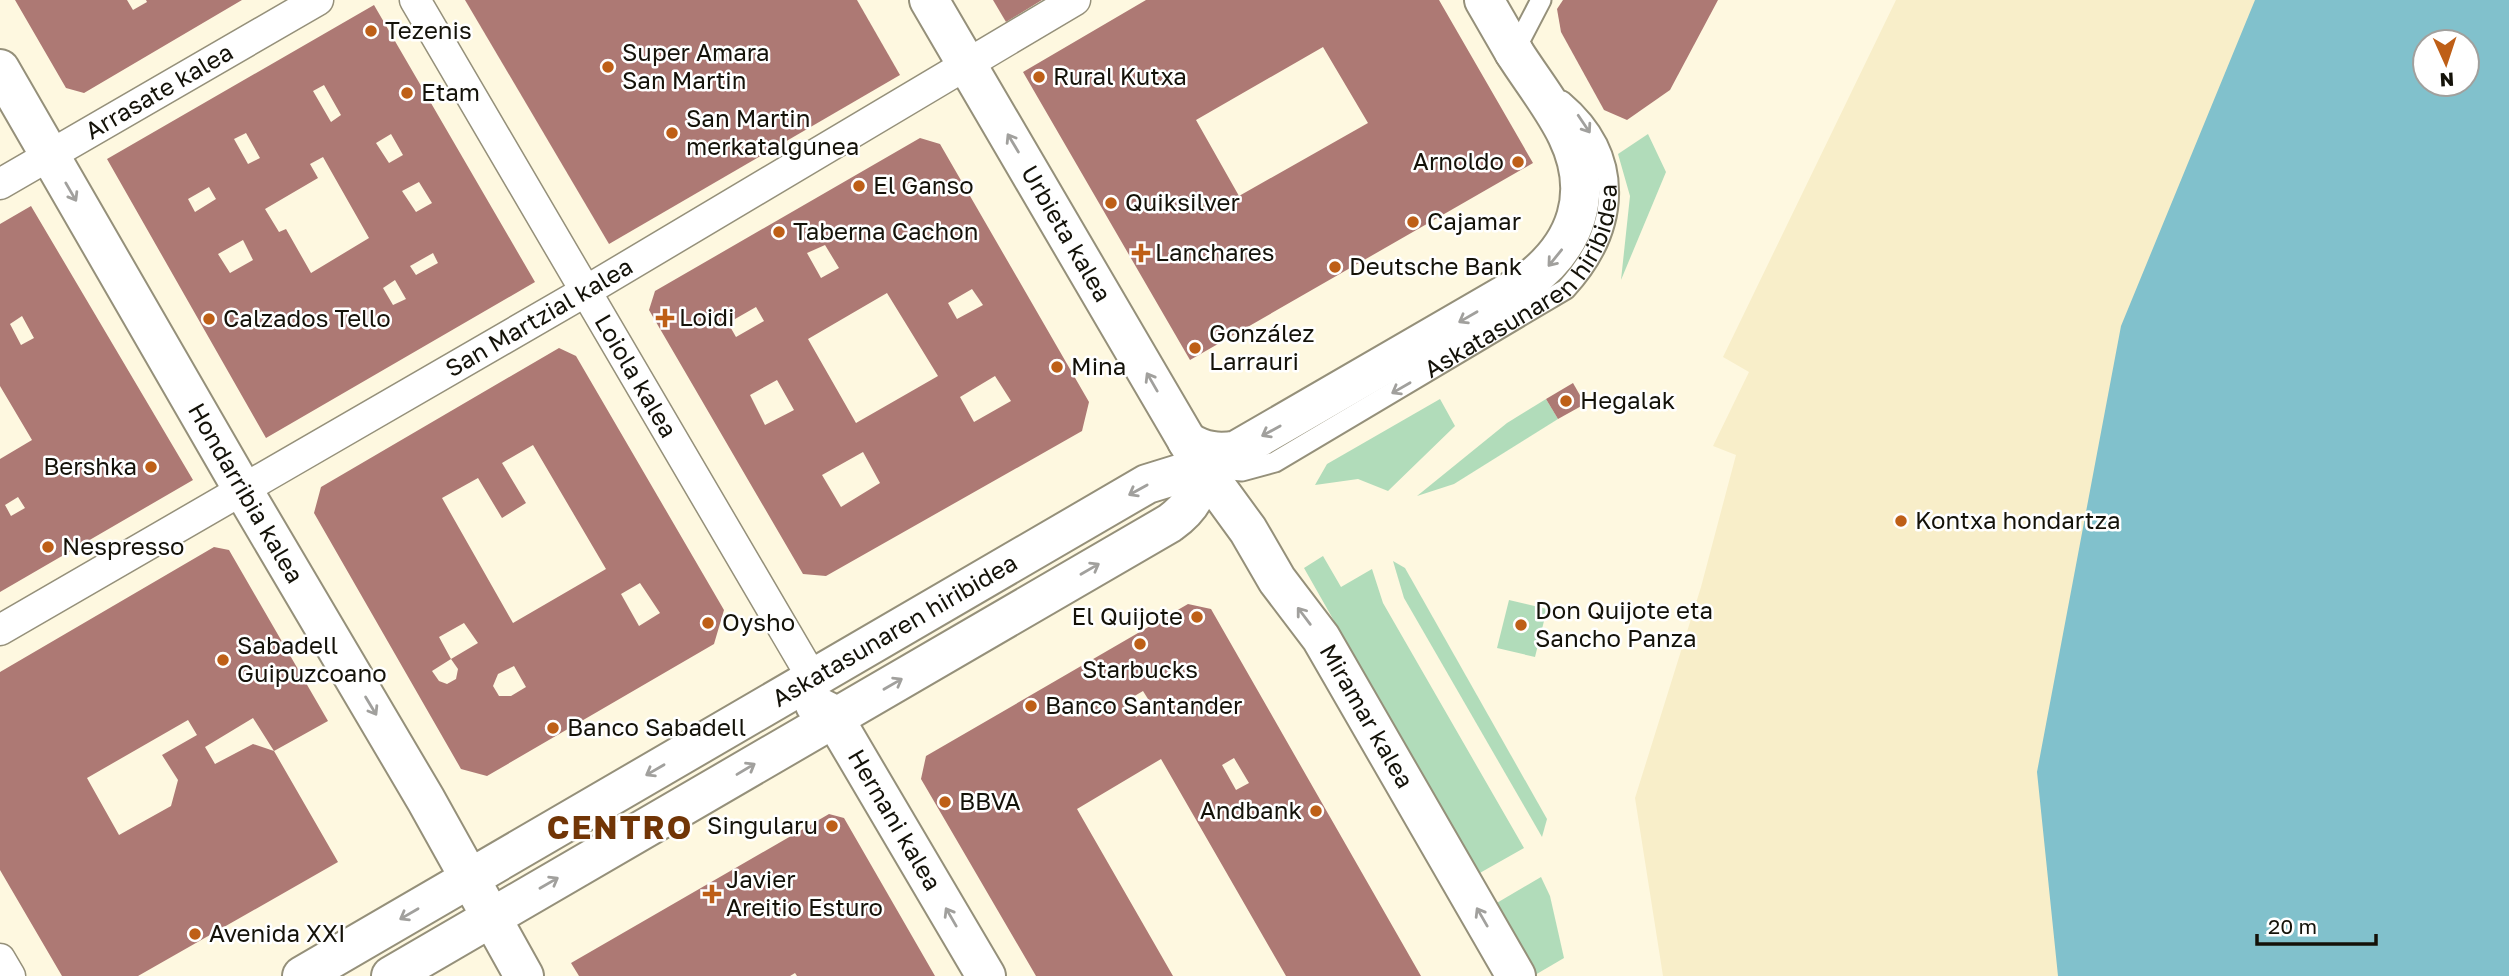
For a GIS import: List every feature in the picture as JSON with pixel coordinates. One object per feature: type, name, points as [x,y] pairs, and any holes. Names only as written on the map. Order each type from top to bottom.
[{"type":"main road","name":"Urbieta kalea","points":[[929,0],[1195,454]]},
{"type":"main road","points":[[1485,0],[1523,66]]},
{"type":"main road","points":[[1502,0],[1507,33],[1523,66]]},
{"type":"main road","name":"Askatasunaren hiribidea","points":[[302,976],[1195,454],[1237,450],[1527,282],[1547,267],[1563,248],[1574,226],[1580,201],[1580,176],[1566,131],[1523,66]]},
{"type":"main road","name":"Hondarribia kalea","points":[[0,69],[243,490],[431,808],[524,976]]},
{"type":"main road","name":"Askatasunaren hiribidea","points":[[391,976],[1170,523],[1184,513],[1195,500],[1200,486],[1195,454]]},
{"type":"main road","name":"Miramar kalea","points":[[1195,454],[1248,530],[1277,580],[1321,638],[1516,976]]},
{"type":"main road","points":[[778,699],[814,705],[827,710],[834,718]]},
{"type":"main road","name":"Hernani kalea","points":[[834,718],[986,976]]},
{"type":"street","name":"Arrasate kalea","points":[[0,184],[318,0]]},
{"type":"street","name":"Loiola kalea","points":[[415,0],[813,679]]},
{"type":"street","name":"San Martzial kalea","points":[[0,630],[586,291],[1075,0]]},
{"type":"street","points":[[0,959],[10,976]]},
{"type":"lane","points":[[1541,0],[1523,66],[1560,159],[1560,197]]},
{"type":"green space","points":[[1648,134],[1666,172],[1621,280],[1630,196],[1618,154]]},
{"type":"green space","points":[[1440,399],[1455,426],[1388,491],[1358,479],[1315,485],[1327,464]]},
{"type":"green space","points":[[1546,399],[1558,419],[1454,484],[1417,496],[1507,423]]},
{"type":"green space","points":[[1323,556],[1341,587],[1372,569],[1383,603],[1524,848],[1478,874],[1304,568]]},
{"type":"green space","points":[[1393,561],[1405,568],[1547,819],[1542,837],[1404,598]]},
{"type":"green space","points":[[1509,600],[1547,609],[1535,657],[1497,648]]},
{"type":"green space","points":[[1541,877],[1550,896],[1564,958],[1535,975],[1495,904]]},
{"type":"sand","points":[[1896,0],[2509,0],[2509,976],[1663,976],[1635,798],[1701,587],[1736,455],[1713,446],[1749,372],[1723,357]]},
{"type":"water","points":[[2255,0],[2509,0],[2509,976],[2058,976],[2037,772],[2121,326]]},
{"type":"building","points":[[15,0],[127,0],[133,10],[147,2],[146,0],[242,0],[84,93],[66,88]]},
{"type":"building","name":"San Martin merkatalgunea","points":[[465,0],[857,0],[900,75],[609,244]]},
{"type":"building","points":[[993,0],[1042,0],[1006,22]]},
{"type":"building","points":[[1146,0],[1439,0],[1533,163],[1190,360],[1023,72]],"holes":[[[1323,47],[1368,123],[1239,196],[1196,120]]]},
{"type":"building","points":[[1563,0],[1718,0],[1670,90],[1627,120],[1604,110],[1561,32],[1557,9]]},
{"type":"building","points":[[374,5],[535,282],[266,438],[107,159]],"holes":[[[324,85],[341,115],[331,122],[313,91]],[[246,133],[260,158],[248,164],[234,139]],[[391,134],[403,155],[389,163],[376,143]],[[323,157],[369,238],[311,273],[286,229],[279,232],[265,209],[318,178],[310,164]],[[419,182],[432,203],[416,212],[402,191]],[[209,187],[216,199],[195,212],[188,199]],[[243,240],[253,260],[230,273],[218,254]],[[433,253],[438,263],[416,275],[410,266]],[[395,280],[406,299],[393,305],[383,288]]]},
{"type":"building","points":[[920,138],[940,144],[1089,402],[1082,431],[826,576],[803,574],[649,310],[655,291]],"holes":[[[825,245],[839,268],[821,278],[807,253]],[[972,289],[983,305],[957,319],[948,303]],[[887,293],[938,376],[856,423],[808,339]],[[756,307],[764,321],[736,337],[728,323]],[[995,376],[1011,401],[974,422],[960,397]],[[777,380],[794,410],[765,425],[750,395]],[[863,452],[880,483],[841,507],[822,475]]]},
{"type":"building","points":[[31,206],[193,480],[0,592],[0,459],[32,440],[0,386],[0,224]],"holes":[[[22,316],[34,338],[21,345],[10,324]],[[18,497],[25,508],[11,516],[5,505]]]},
{"type":"building","points":[[559,348],[576,356],[724,610],[714,644],[487,776],[461,769],[314,513],[321,487]],"holes":[[[533,445],[606,569],[513,623],[442,498],[478,478],[502,518],[526,503],[502,463]],[[640,583],[660,613],[639,626],[621,594]],[[464,623],[478,643],[451,659],[439,637]],[[451,659],[458,669],[456,679],[447,684],[439,681],[432,671]],[[514,666],[526,687],[511,696],[499,696],[493,686],[498,674]]]},
{"type":"building","name":"Hegalak","points":[[1573,383],[1585,404],[1558,419],[1546,399]]},
{"type":"building","points":[[214,547],[229,550],[328,721],[274,751],[338,862],[138,976],[62,976],[0,870],[0,672]],"holes":[[[253,718],[274,751],[253,744],[215,764],[205,747]],[[188,720],[197,735],[162,755],[178,780],[171,806],[119,835],[87,778]]]},
{"type":"building","points":[[1188,604],[1211,609],[1421,976],[1286,976],[1161,759],[1077,809],[1173,976],[1036,976],[921,779],[926,756]],"holes":[[[1143,691],[1153,707],[1136,717],[1126,701]],[[1234,758],[1249,783],[1236,790],[1222,765]]]},
{"type":"building","points":[[829,814],[844,818],[935,976],[797,976],[795,973],[790,976],[579,976],[571,963]]},
{"type":"place","name":"Tezenis","points":[[371,31]]},
{"type":"place","name":"Super Amara San Martin","points":[[608,67]]},
{"type":"place","name":"Rural Kutxa","points":[[1039,77]]},
{"type":"place","name":"Etam","points":[[407,93]]},
{"type":"place","name":"San Martin merkatalgunea","points":[[672,133]]},
{"type":"place","name":"Arnoldo","points":[[1518,162]]},
{"type":"place","name":"El Ganso","points":[[859,186]]},
{"type":"place","name":"Quiksilver","points":[[1111,203]]},
{"type":"place","name":"Cajamar","points":[[1413,222]]},
{"type":"place","name":"Taberna Cachon","points":[[779,232]]},
{"type":"place","name":"Lanchares","points":[[1141,253]]},
{"type":"place","name":"Deutsche Bank","points":[[1335,267]]},
{"type":"place","name":"Loidi","points":[[665,318]]},
{"type":"place","name":"Calzados Tello","points":[[209,319]]},
{"type":"place","name":"González Larrauri","points":[[1195,348]]},
{"type":"place","name":"Mina","points":[[1057,367]]},
{"type":"place","name":"Hegalak","points":[[1566,401]]},
{"type":"place","name":"Bershka","points":[[151,467]]},
{"type":"place","name":"Kontxa hondartza","points":[[1901,521]]},
{"type":"place","name":"Nespresso","points":[[48,547]]},
{"type":"place","name":"El Quijote","points":[[1197,617]]},
{"type":"place","name":"Oysho","points":[[708,623]]},
{"type":"place","name":"Don Quijote eta Sancho Panza","points":[[1521,625]]},
{"type":"place","name":"Starbucks","points":[[1140,644]]},
{"type":"place","name":"Sabadell Guipuzcoano","points":[[223,660]]},
{"type":"place","name":"Banco Santander","points":[[1031,706]]},
{"type":"place","name":"Banco Sabadell","points":[[553,728]]},
{"type":"place","name":"BBVA","points":[[945,802]]},
{"type":"place","name":"Andbank","points":[[1316,811]]},
{"type":"place","name":"Singularu","points":[[832,826]]},
{"type":"place","name":"Javier Areitio Esturo","points":[[712,894]]},
{"type":"place","name":"Avenida XXI","points":[[195,934]]},
{"type":"district","name":"CENTRO","points":[[620,828]]}]
